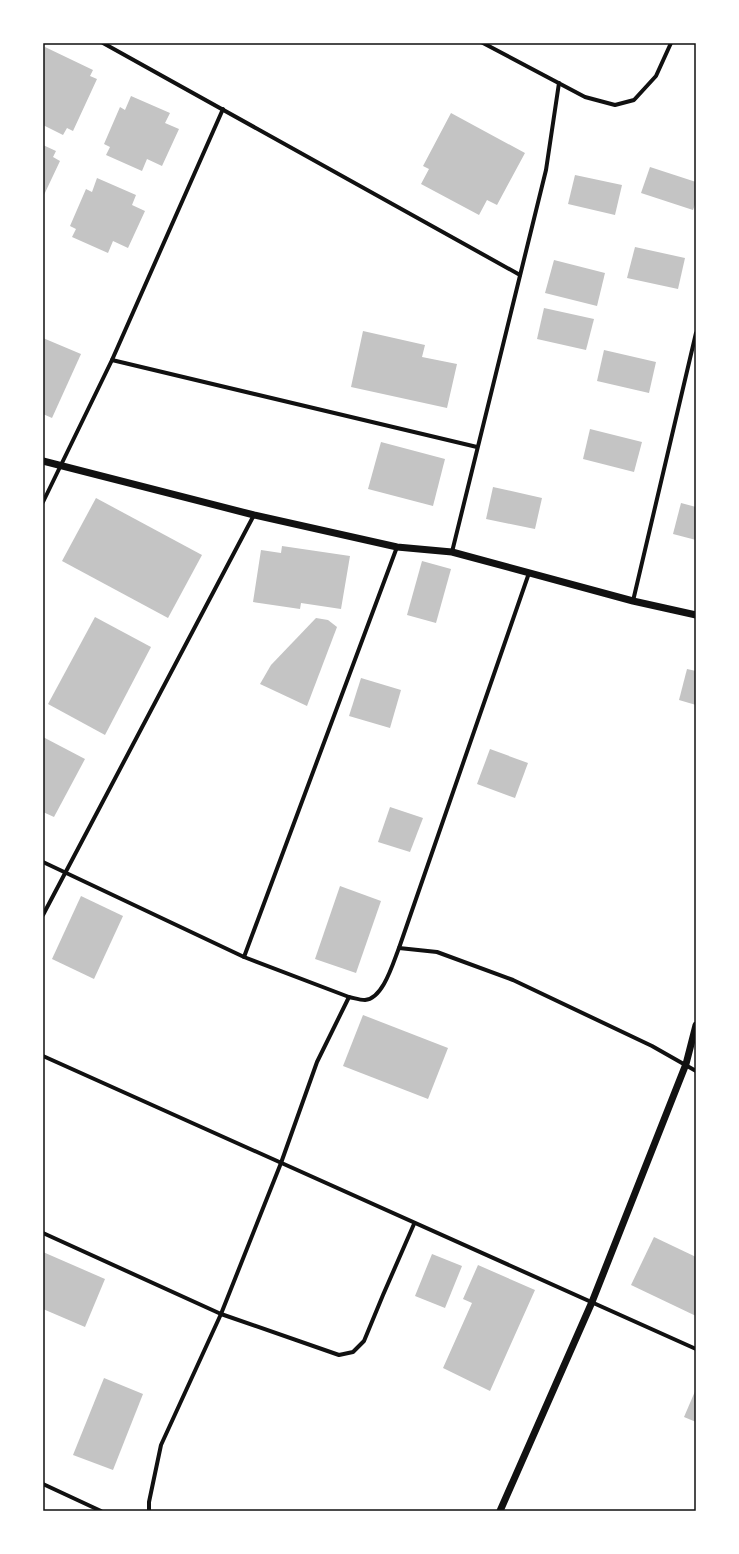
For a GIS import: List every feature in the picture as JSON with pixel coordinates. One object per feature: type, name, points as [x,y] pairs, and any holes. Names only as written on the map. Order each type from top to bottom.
[{"type":"street","points":[[103,43],[520,275]]},
{"type":"street","points":[[483,43],[585,97],[615,105],[634,100],[656,76],[671,43]]},
{"type":"street","points":[[452,552],[546,170],[560,83]]},
{"type":"street","points":[[43,502],[112,360],[223,109]]},
{"type":"street","points":[[633,601],[696,333]]},
{"type":"street","points":[[112,360],[477,447]]},
{"type":"street","points":[[43,462],[254,515],[397,548],[452,552],[528,574],[633,601],[696,615]]},
{"type":"street","points":[[43,915],[254,515]]},
{"type":"street","points":[[244,957],[397,548]]},
{"type":"street","points":[[43,862],[244,957],[349,997],[365,1000],[374,997],[383,985],[399,948],[528,574]]},
{"type":"street","points":[[399,948],[437,952],[513,980],[652,1046],[696,1071]]},
{"type":"street","points":[[149,1511],[149,1502],[161,1445],[221,1314],[281,1163],[317,1062],[349,997]]},
{"type":"street","points":[[500,1511],[592,1302],[686,1064],[696,1025]]},
{"type":"street","points":[[43,1056],[414,1224],[696,1349]]},
{"type":"street","points":[[43,1233],[221,1314],[339,1355],[353,1352],[364,1341],[414,1224]]},
{"type":"street","points":[[43,1484],[101,1511]]},
{"type":"building","points":[[45,47],[93,70],[90,76],[97,79],[73,131],[67,128],[63,135],[43,125],[43,52]]},
{"type":"building","points":[[131,96],[170,113],[165,123],[179,129],[162,166],[147,159],[142,171],[106,155],[110,147],[104,144],[120,107],[125,110]]},
{"type":"building","points":[[451,113],[525,153],[497,205],[487,200],[479,215],[421,184],[429,169],[423,166]]},
{"type":"building","points":[[43,145],[56,151],[53,157],[60,161],[43,197]]},
{"type":"building","points":[[650,167],[696,182],[696,202],[693,210],[641,193]]},
{"type":"building","points":[[575,175],[622,185],[615,215],[568,204]]},
{"type":"building","points":[[97,178],[136,195],[132,205],[145,211],[128,248],[113,241],[108,253],[72,237],[76,229],[70,226],[86,189],[92,192]]},
{"type":"building","points":[[635,247],[685,258],[678,289],[627,278]]},
{"type":"building","points":[[554,260],[605,273],[597,306],[545,293]]},
{"type":"building","points":[[544,308],[594,319],[586,350],[537,339]]},
{"type":"building","points":[[363,331],[425,345],[422,357],[457,364],[447,408],[351,387]]},
{"type":"building","points":[[43,338],[81,354],[52,418],[43,414]]},
{"type":"building","points":[[604,350],[656,362],[649,393],[597,381]]},
{"type":"building","points":[[590,429],[642,442],[634,472],[583,459]]},
{"type":"building","points":[[381,442],[445,459],[433,506],[368,489]]},
{"type":"building","points":[[493,487],[542,498],[535,529],[486,519]]},
{"type":"building","points":[[96,498],[202,555],[168,618],[62,561]]},
{"type":"building","points":[[681,503],[696,507],[696,540],[673,534]]},
{"type":"building","points":[[282,546],[350,556],[341,609],[301,603],[300,609],[253,602],[261,550],[281,553]]},
{"type":"building","points":[[422,561],[451,569],[436,623],[407,615]]},
{"type":"building","points":[[95,617],[151,647],[105,735],[48,704]]},
{"type":"building","points":[[316,618],[328,620],[337,627],[307,706],[260,684],[271,665]]},
{"type":"building","points":[[687,669],[696,671],[696,705],[679,700]]},
{"type":"building","points":[[361,678],[401,690],[390,728],[349,716]]},
{"type":"building","points":[[43,737],[85,759],[54,817],[43,812]]},
{"type":"building","points":[[490,749],[528,763],[515,798],[477,784]]},
{"type":"building","points":[[390,807],[423,818],[410,852],[378,842]]},
{"type":"building","points":[[340,886],[381,901],[356,973],[315,959]]},
{"type":"building","points":[[81,896],[123,916],[94,979],[52,959]]},
{"type":"building","points":[[363,1015],[448,1048],[428,1099],[343,1066]]},
{"type":"building","points":[[654,1237],[696,1257],[696,1316],[631,1285]]},
{"type":"building","points":[[43,1252],[105,1279],[85,1327],[43,1309]]},
{"type":"building","points":[[432,1254],[462,1266],[445,1308],[415,1296]]},
{"type":"building","points":[[478,1265],[535,1290],[490,1391],[443,1368],[472,1303],[463,1299]]},
{"type":"building","points":[[104,1378],[143,1394],[113,1470],[73,1455]]},
{"type":"building","points":[[696,1389],[696,1422],[684,1417]]}]
